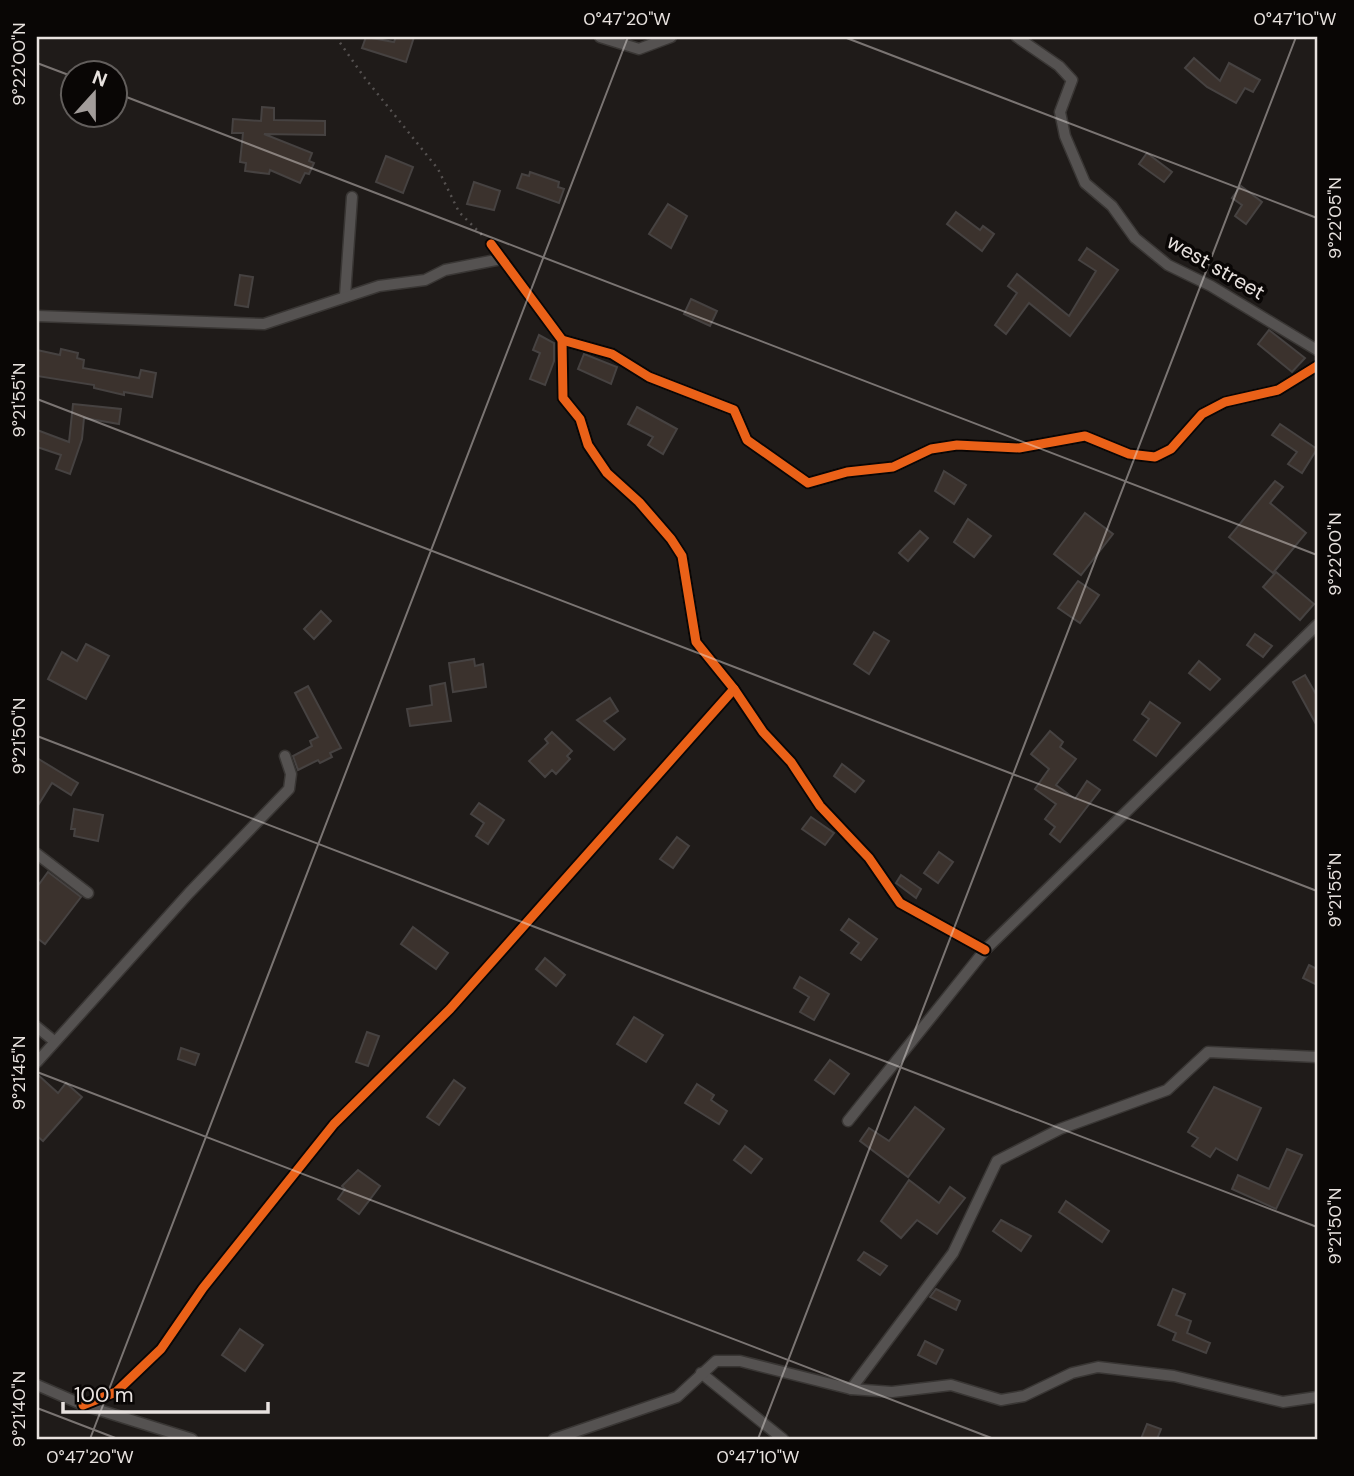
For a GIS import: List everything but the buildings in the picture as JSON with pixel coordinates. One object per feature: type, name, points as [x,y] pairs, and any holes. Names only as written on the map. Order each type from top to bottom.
[{"type":"street","points":[[600,37],[639,49],[669,39]]},
{"type":"street","name":"west street","points":[[1017,37],[1059,66],[1072,80],[1060,112],[1077,167],[1085,183],[1112,206],[1135,238],[1168,265],[1211,286],[1317,350]]},
{"type":"street","points":[[345,296],[352,197]]},
{"type":"street","points":[[491,244],[562,340],[563,398],[580,419],[587,445],[607,473],[639,502],[682,556],[696,642],[734,689],[763,732],[791,762],[820,806],[869,858],[900,903],[985,950]]},
{"type":"street","points":[[37,316],[264,324],[379,286],[425,280],[445,270],[500,259]]},
{"type":"street","points":[[562,340],[612,354],[649,377],[734,410],[747,440],[808,483],[847,472],[892,467],[931,449],[957,444],[1019,447],[1085,436],[1129,454],[1155,457],[1171,449],[1202,414],[1225,402],[1279,390],[1317,366]]},
{"type":"street","points":[[848,1121],[985,950],[1317,625]]},
{"type":"street","points":[[83,1405],[116,1392],[161,1349],[203,1288],[334,1124],[450,1009],[734,689]]},
{"type":"street","points":[[37,1062],[188,893],[289,789],[291,774],[285,756]]},
{"type":"street","points":[[37,854],[88,893]]},
{"type":"street","points":[[37,1027],[54,1041]]},
{"type":"street","points":[[851,1388],[953,1253],[997,1161],[1060,1129],[1167,1090],[1208,1052],[1317,1057]]},
{"type":"street","points":[[554,1439],[677,1397],[716,1361],[740,1361],[851,1388],[892,1392],[951,1385],[1001,1399],[1024,1396],[1072,1373],[1098,1367],[1174,1376],[1283,1402],[1317,1397]]},
{"type":"street","points":[[701,1373],[783,1439]]},
{"type":"street","points":[[37,1385],[83,1405],[192,1439]]},
{"type":"path","points":[[336,37],[364,77],[438,169],[459,212],[491,244]]},
{"type":"cycle path","points":[[491,244],[562,340],[563,398],[580,419],[588,445],[607,473],[639,502],[682,556],[696,642],[734,689],[763,732],[791,762],[820,806],[869,858],[900,903],[985,950]]},
{"type":"cycle path","points":[[562,340],[612,354],[649,377],[734,410],[747,440],[808,483],[847,472],[893,467],[931,449],[957,445],[1019,448],[1085,436],[1129,454],[1155,457],[1171,449],[1202,414],[1225,402],[1278,390],[1317,366]]},
{"type":"cycle path","points":[[83,1405],[116,1392],[161,1349],[203,1288],[334,1124],[450,1009],[734,689]]}]
